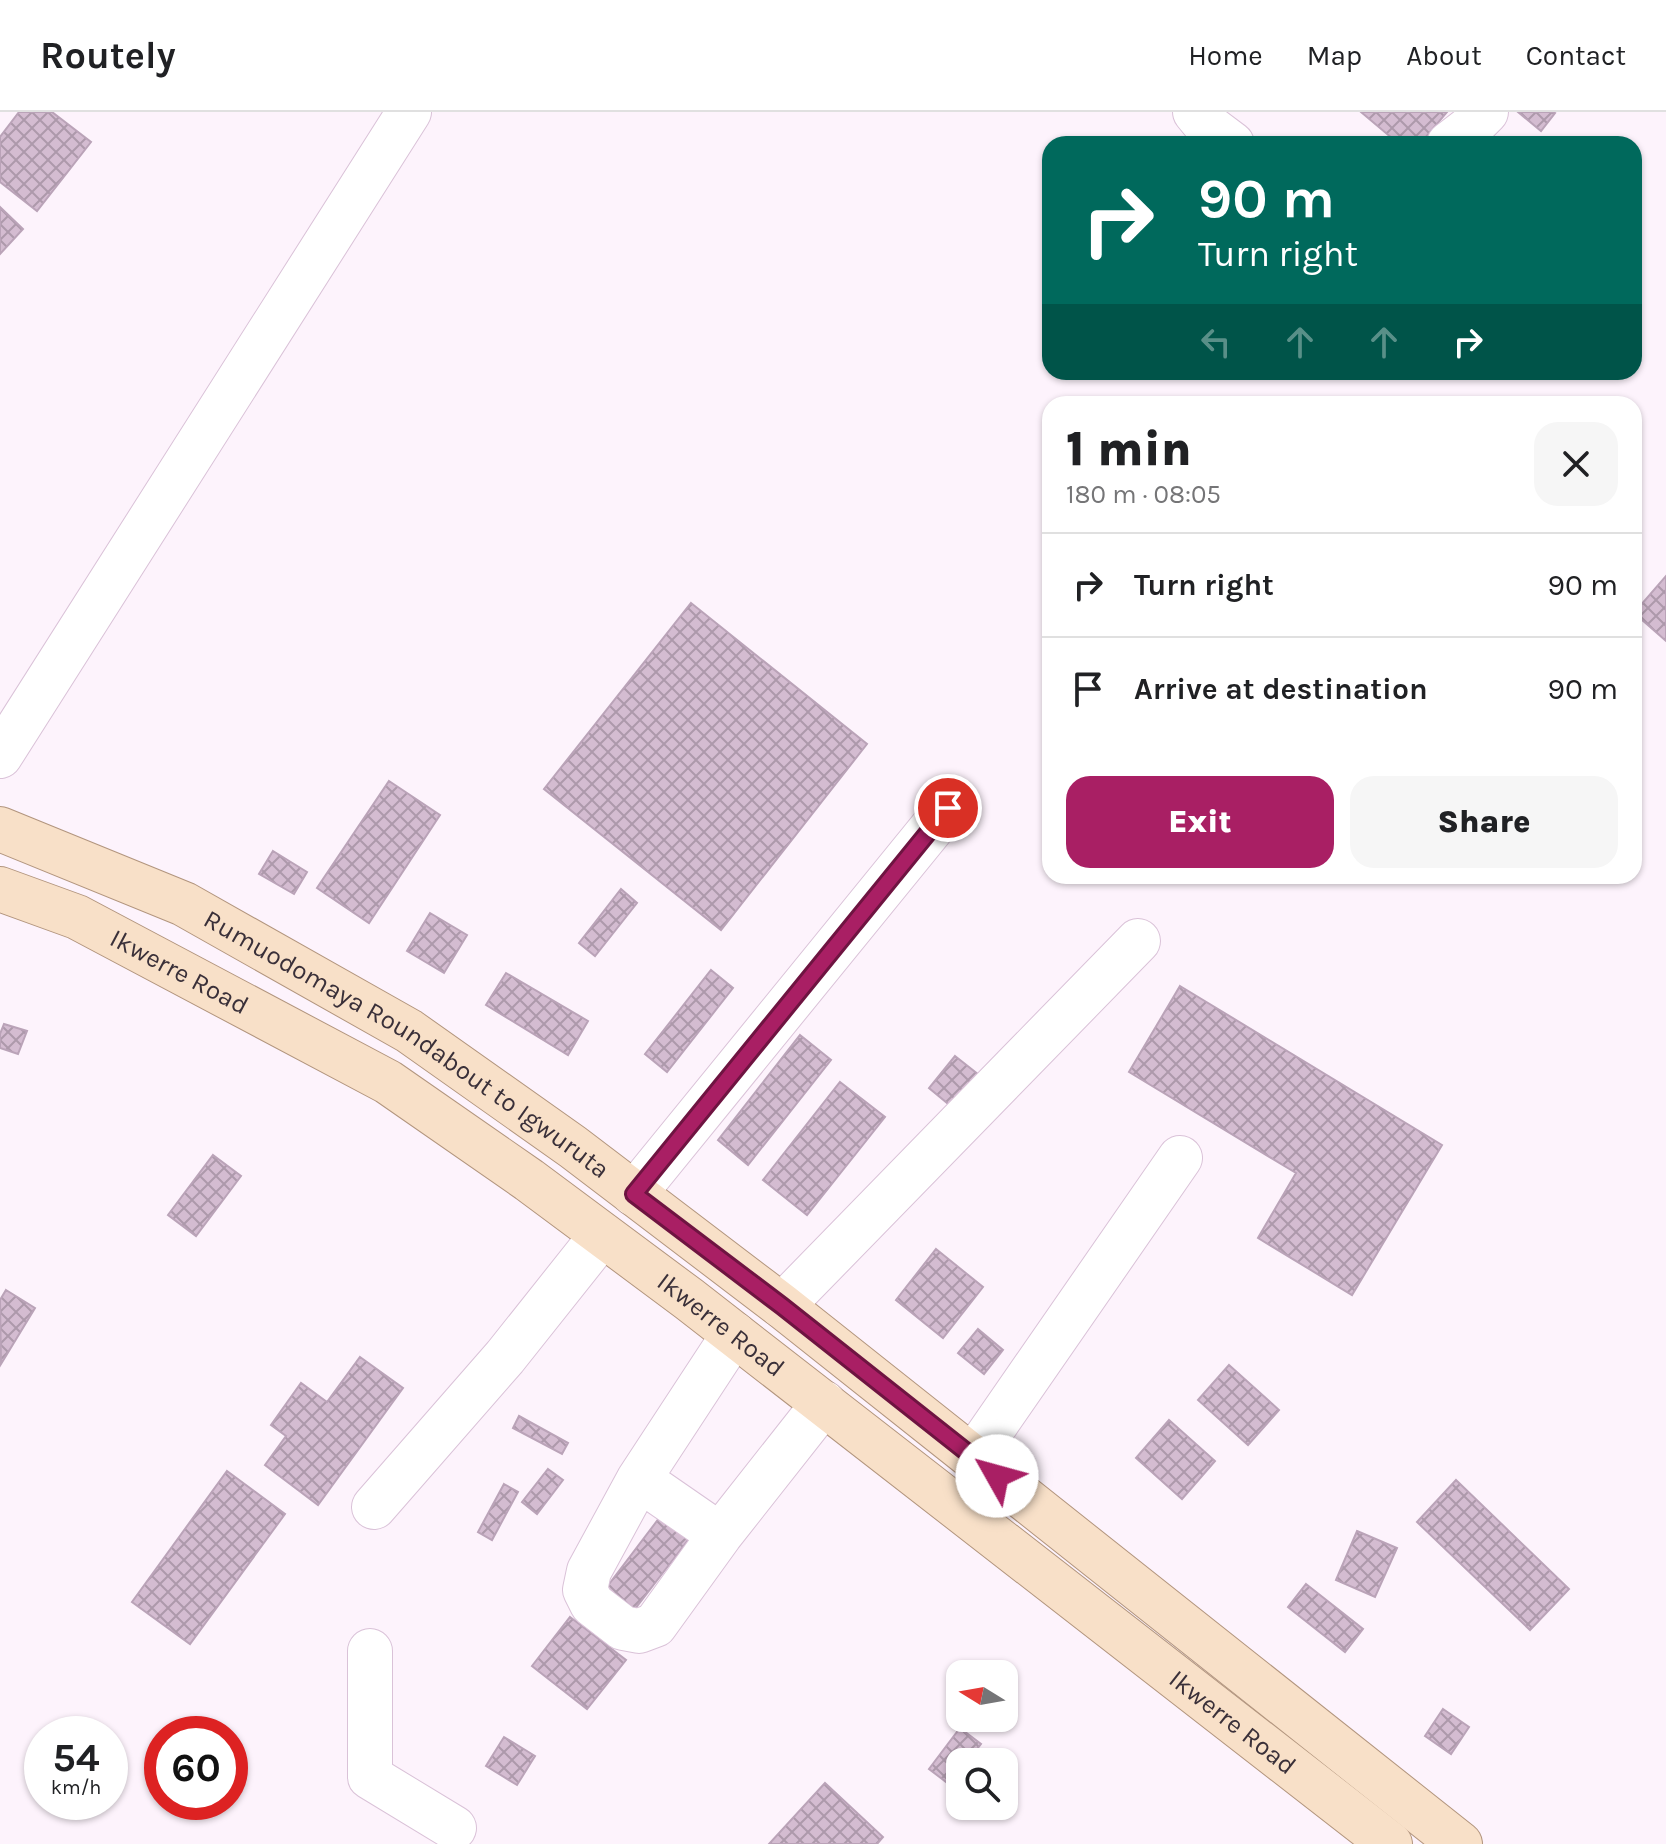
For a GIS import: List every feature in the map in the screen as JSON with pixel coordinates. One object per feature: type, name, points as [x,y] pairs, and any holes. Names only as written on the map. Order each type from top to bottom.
[{"type":"main road","name":"Rumuodomaya Roundabout to Igwuruta","points":[[0,829],[184,904],[409,1031],[573,1147],[782,1306],[1460,1844]]},
{"type":"main road","name":"Ikwerre Road","points":[[0,889],[77,917],[388,1082],[529,1180],[734,1334],[1390,1844]]},
{"type":"street","points":[[0,756],[409,112]]},
{"type":"street","points":[[1195,112],[1221,136]]},
{"type":"street","points":[[1459,136],[1486,112]]},
{"type":"street","points":[[634,1194],[948,808]]},
{"type":"street","points":[[782,1306],[1138,941]]},
{"type":"street","points":[[973,1457],[1180,1158]]},
{"type":"street","points":[[374,1507],[505,1357],[602,1235]]},
{"type":"street","points":[[734,1334],[639,1479],[589,1571],[585,1590],[592,1604],[623,1628],[639,1631],[655,1625],[720,1535],[824,1403]]},
{"type":"street","points":[[639,1479],[720,1535]]},
{"type":"street","points":[[370,1651],[370,1777],[454,1828]]},
{"type":"building","points":[[19,112],[52,112],[91,142],[37,211],[0,182],[0,137]]},
{"type":"building","points":[[1361,112],[1447,112],[1427,136],[1390,136]]},
{"type":"building","points":[[1518,112],[1553,112],[1555,113],[1541,131]]},
{"type":"building","points":[[0,207],[23,229],[0,254]]},
{"type":"building","points":[[1666,576],[1666,641],[1642,620],[1642,604]]},
{"type":"building","points":[[691,603],[867,744],[721,930],[544,789]]},
{"type":"building","points":[[389,781],[440,815],[369,923],[317,888]]},
{"type":"building","points":[[273,851],[307,872],[294,894],[259,874]]},
{"type":"building","points":[[621,889],[637,903],[595,956],[579,943]]},
{"type":"building","points":[[430,913],[467,935],[444,973],[407,951]]},
{"type":"building","points":[[711,970],[733,988],[667,1072],[645,1054]]},
{"type":"building","points":[[506,973],[588,1021],[568,1055],[486,1005]]},
{"type":"building","points":[[1180,986],[1442,1145],[1352,1295],[1258,1238],[1296,1173],[1129,1072]]},
{"type":"building","points":[[4,1024],[27,1031],[18,1054],[0,1048]]},
{"type":"building","points":[[800,1035],[831,1060],[748,1165],[718,1140]]},
{"type":"building","points":[[955,1056],[984,1079],[958,1112],[929,1088]]},
{"type":"building","points":[[840,1082],[885,1117],[807,1215],[763,1180]]},
{"type":"building","points":[[213,1155],[241,1176],[196,1236],[168,1215]]},
{"type":"building","points":[[936,1249],[983,1287],[943,1338],[896,1300]]},
{"type":"building","points":[[6,1290],[35,1308],[1,1364],[0,1300]]},
{"type":"building","points":[[978,1329],[1003,1350],[984,1374],[958,1353]]},
{"type":"building","points":[[360,1357],[403,1388],[318,1505],[265,1465],[286,1436],[271,1425],[301,1383],[327,1402]]},
{"type":"building","points":[[1229,1365],[1279,1410],[1248,1445],[1198,1400]]},
{"type":"building","points":[[519,1416],[568,1443],[562,1454],[513,1428]]},
{"type":"building","points":[[1169,1420],[1215,1461],[1182,1499],[1136,1458]]},
{"type":"building","points":[[548,1469],[563,1480],[537,1514],[522,1502]]},
{"type":"building","points":[[227,1471],[285,1514],[190,1644],[132,1602]]},
{"type":"building","points":[[1456,1480],[1569,1589],[1530,1630],[1417,1522]]},
{"type":"building","points":[[504,1484],[518,1492],[492,1540],[478,1532]]},
{"type":"building","points":[[663,1513],[692,1535],[631,1614],[603,1592]]},
{"type":"building","points":[[1357,1531],[1397,1548],[1375,1597],[1336,1580]]},
{"type":"building","points":[[1306,1584],[1363,1629],[1345,1652],[1288,1607]]},
{"type":"building","points":[[570,1617],[626,1660],[587,1709],[532,1666]]},
{"type":"building","points":[[1443,1709],[1469,1727],[1451,1754],[1425,1736]]},
{"type":"building","points":[[957,1732],[965,1732],[981,1744],[978,1748],[946,1748],[946,1782],[929,1769]]},
{"type":"building","points":[[504,1737],[535,1756],[517,1785],[486,1766]]},
{"type":"building","points":[[825,1783],[883,1837],[877,1844],[769,1844]]},
{"type":"route","points":[[948,808],[634,1194],[997,1476]]}]
